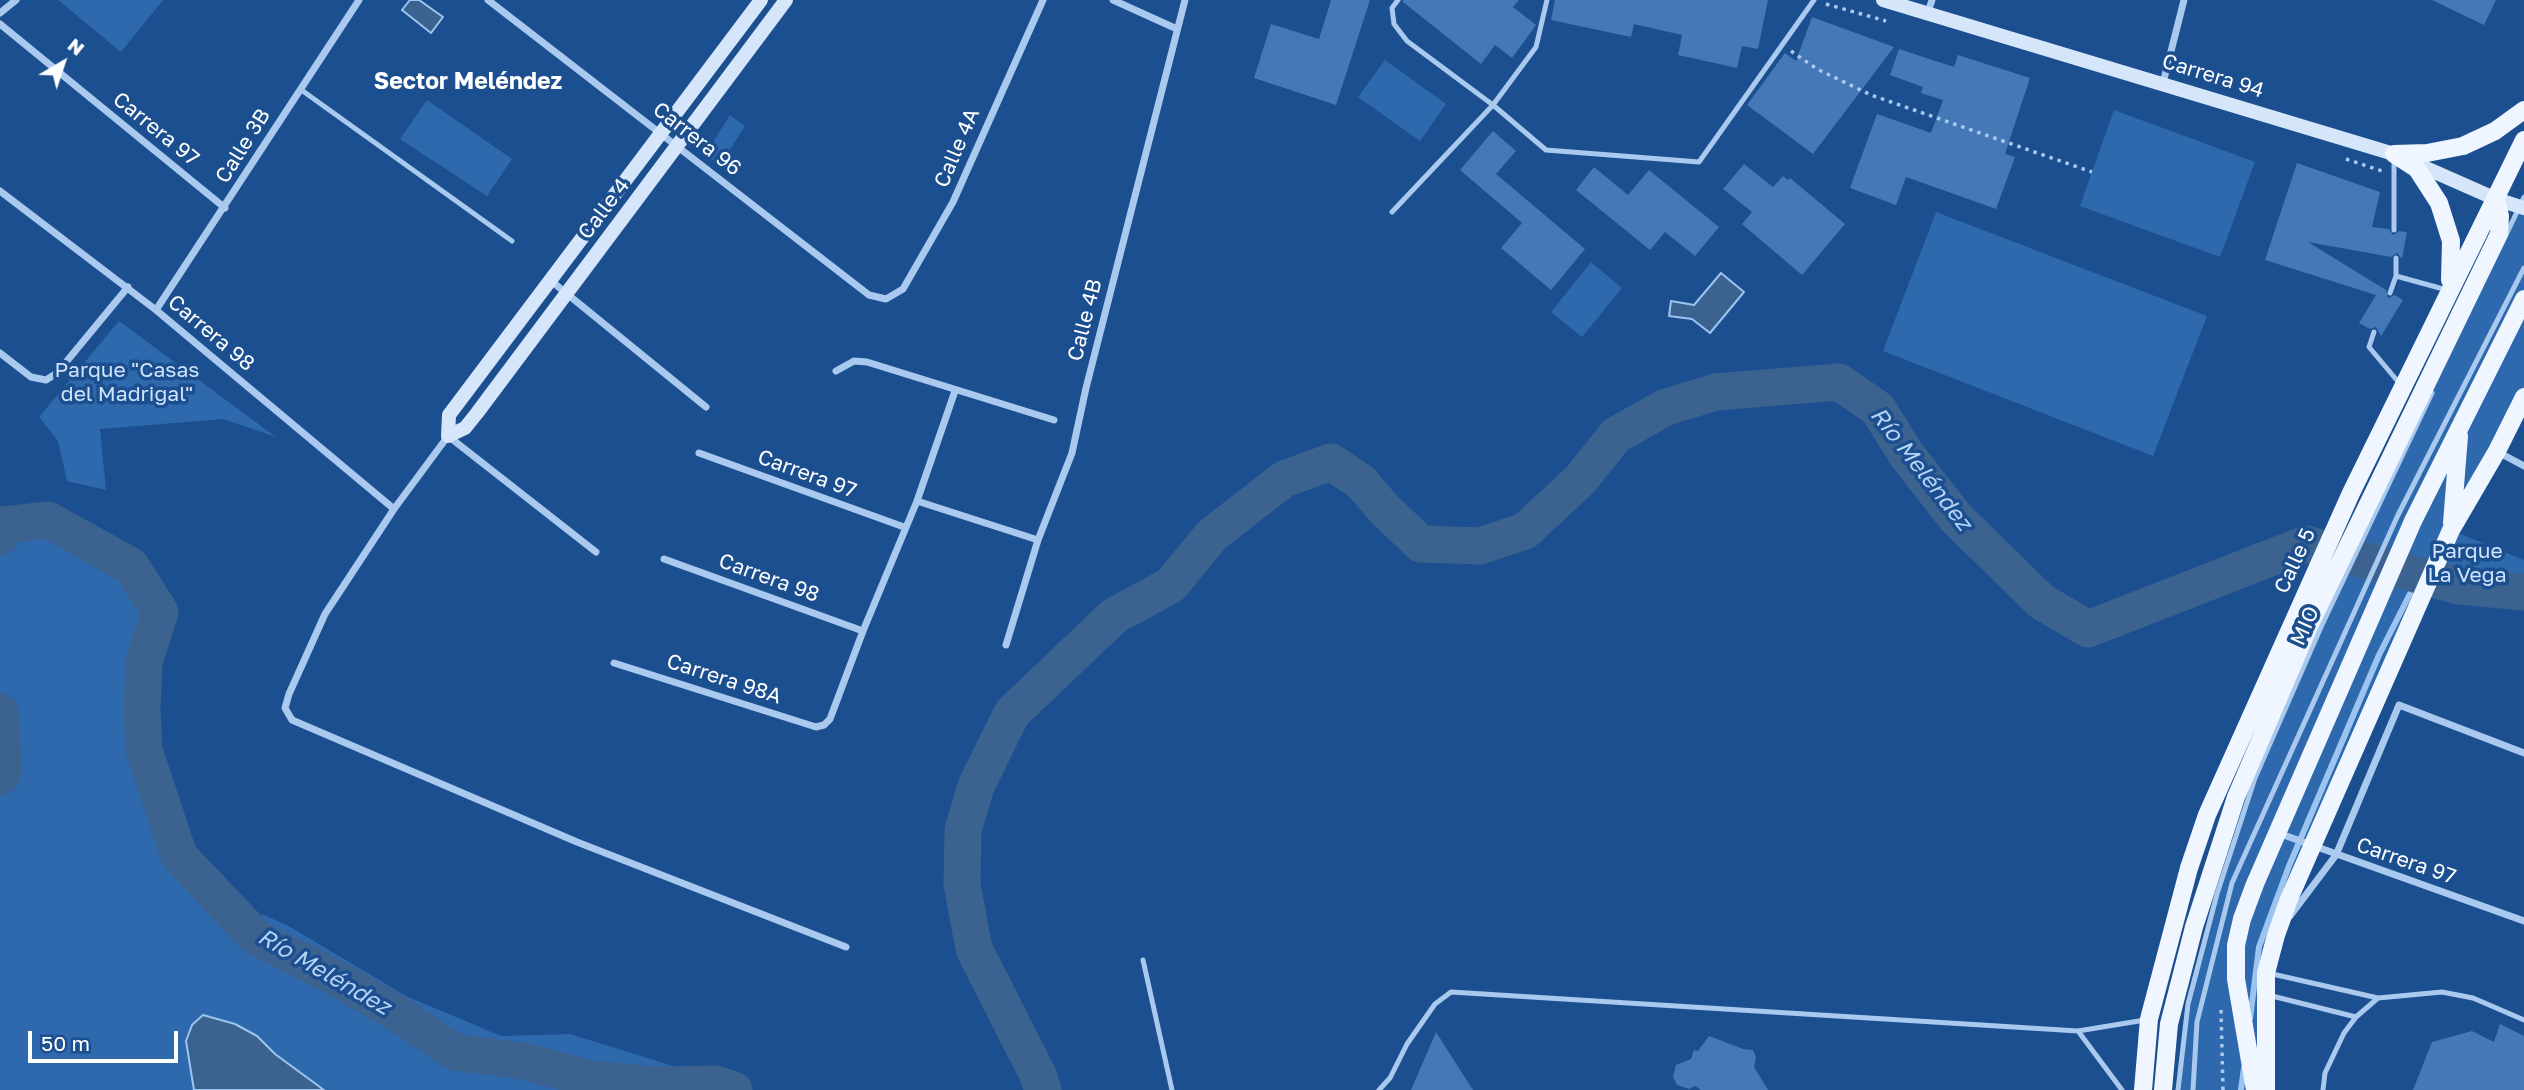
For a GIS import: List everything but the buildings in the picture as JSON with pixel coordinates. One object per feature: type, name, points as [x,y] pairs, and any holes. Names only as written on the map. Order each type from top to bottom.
[{"type":"main road","points":[[2394,154],[2427,153],[2463,146],[2495,131],[2524,110]]},
{"type":"main road","name":"Calle 5","points":[[2143,1090],[2149,1019],[2189,868],[2207,816],[2309,622],[2366,500],[2403,388],[2524,140]]},
{"type":"main road","points":[[2394,154],[2417,169],[2439,203],[2451,241],[2449,290]]},
{"type":"main road","points":[[2366,500],[2499,234],[2500,216],[2496,199]]},
{"type":"main road","points":[[2255,1090],[2236,979],[2235,957],[2242,919],[2278,833],[2351,640],[2406,518],[2459,426],[2524,299]]},
{"type":"main road","points":[[2266,1090],[2264,994],[2266,973],[2276,935],[2312,846],[2449,533],[2497,451],[2524,397]]},
{"type":"main road","points":[[2449,533],[2459,426]]},
{"type":"main road","points":[[2163,1090],[2169,1024],[2194,927],[2236,797],[2309,622]]},
{"type":"street","points":[[0,13],[16,0]]},
{"type":"street","name":"Calle 3B","points":[[156,310],[359,0]]},
{"type":"street","name":"Carrera 96","points":[[488,0],[869,295],[886,299]]},
{"type":"street","name":"Calle 4","points":[[448,436],[449,415],[761,0]]},
{"type":"street","name":"Calle 4","points":[[786,0],[465,428],[448,436],[394,509],[325,614],[285,708],[292,720],[577,842],[846,947]]},
{"type":"street","name":"Calle 4A","points":[[886,299],[903,289],[953,202],[1043,0]]},
{"type":"street","points":[[1113,0],[1177,29]]},
{"type":"street","name":"Calle 4B","points":[[1006,645],[1038,540],[1072,453],[1089,375],[1185,0]]},
{"type":"street","name":"Carrera 94","points":[[1883,0],[1930,6],[2163,83],[2394,154],[2496,199],[2523,204]]},
{"type":"street","points":[[2163,83],[2185,0]]},
{"type":"street","name":"Carrera 97","points":[[0,24],[225,208]]},
{"type":"street","name":"Carrera 98","points":[[0,191],[128,287],[394,509]]},
{"type":"street","points":[[550,280],[706,407]]},
{"type":"street","points":[[0,353],[31,377],[47,380],[57,373],[128,287]]},
{"type":"street","points":[[836,371],[855,362],[867,362],[1054,420]]},
{"type":"street","points":[[863,631],[917,501],[955,391]]},
{"type":"street","points":[[448,436],[596,552]]},
{"type":"street","points":[[2497,451],[2524,466]]},
{"type":"street","name":"Carrera 97","points":[[699,453],[904,527]]},
{"type":"street","points":[[917,501],[1038,540]]},
{"type":"street","name":"Carrera 98","points":[[664,559],[863,631]]},
{"type":"street","name":"Carrera 98A","points":[[614,663],[816,727],[824,725],[830,719],[863,631]]},
{"type":"street","points":[[2276,935],[2336,855],[2399,705],[2524,753]]},
{"type":"street","name":"Carrera 97","points":[[2278,833],[2524,921]]},
{"type":"lane","points":[[1398,0],[1392,8],[1394,23],[1407,41],[1493,105],[1546,150],[1699,162],[1814,0]]},
{"type":"lane","points":[[1392,212],[1493,105],[1536,47],[1546,0]]},
{"type":"lane","points":[[300,89],[512,241]]},
{"type":"lane","points":[[2394,154],[2395,230]]},
{"type":"lane","points":[[2474,303],[2523,204]]},
{"type":"lane","points":[[2390,293],[2396,276],[2396,258]]},
{"type":"lane","points":[[2406,518],[2524,268]]},
{"type":"lane","points":[[2396,276],[2449,290]]},
{"type":"lane","points":[[2374,332],[2369,347],[2403,388]]},
{"type":"lane","name":"MIO","points":[[2178,1090],[2188,1004],[2217,894],[2309,622],[2366,500],[2435,386]]},
{"type":"lane","name":"MIO","points":[[2193,1090],[2197,1022],[2232,883],[2351,640]]},
{"type":"lane","points":[[1143,960],[1172,1090]]},
{"type":"lane","points":[[2266,973],[2378,998],[2442,992],[2473,998],[2524,1020]]},
{"type":"lane","points":[[1379,1090],[1390,1078],[1407,1044],[1434,1004],[1451,992],[2078,1031],[2149,1019]]},
{"type":"lane","points":[[2264,994],[2356,1017]]},
{"type":"lane","points":[[2323,1090],[2336,1046],[2356,1017],[2378,998]]},
{"type":"lane","points":[[2078,1031],[2122,1090]]},
{"type":"path","points":[[1814,0],[1893,23]]},
{"type":"path","points":[[1781,44],[1817,68],[1871,95],[2092,172]]},
{"type":"path","points":[[2341,158],[2393,174]]},
{"type":"green space","points":[[58,0],[163,0],[121,52]]},
{"type":"green space","points":[[1385,60],[1446,104],[1420,141],[1358,97]]},
{"type":"green space","points":[[427,100],[512,159],[487,196],[400,139]]},
{"type":"green space","points":[[2114,110],[2255,162],[2220,257],[2080,206]]},
{"type":"green space","points":[[730,115],[745,126],[720,165],[705,155]]},
{"type":"green space","name":"Parque La Vega","points":[[2519,208],[2524,208],[2524,397],[2451,530],[2524,560],[2524,592],[2458,586],[2429,578],[2276,935],[2266,1090],[2178,1090],[2188,1004],[2217,894],[2255,778],[2321,627]]},
{"type":"green space","points":[[1936,212],[2207,316],[2153,456],[1883,351]]},
{"type":"green space","points":[[1591,262],[1622,288],[1582,337],[1551,312]]},
{"type":"green space","name":"Parque \"Casas del Madrigal\"","points":[[119,321],[276,437],[223,419],[100,429],[106,490],[67,481],[58,441],[39,417]]},
{"type":"green space","points":[[0,514],[3,525],[48,520],[131,566],[160,612],[144,662],[144,750],[179,856],[239,919],[264,915],[287,925],[406,996],[501,1036],[570,1034],[670,1065],[705,1084],[716,1084],[734,1090],[0,1090]]},
{"type":"shaded area","points":[[410,0],[419,0],[443,17],[431,33],[402,10]]},
{"type":"shaded area","points":[[1721,273],[1744,292],[1710,333],[1692,319],[1669,316],[1671,301],[1694,305]]},
{"type":"shaded area","points":[[203,1015],[235,1024],[257,1036],[275,1054],[324,1090],[194,1090],[186,1041],[192,1025]]},
{"type":"waterway","name":"Río Meléndez","points":[[1043,1090],[1038,1075],[974,949],[962,884],[963,830],[976,786],[1012,713],[1114,616],[1171,585],[1212,535],[1284,479],[1331,462],[1361,482],[1385,510],[1421,544],[1480,546],[1525,531],[1580,480],[1616,435],[1666,407],[1716,392],[1839,382],[1878,409],[1906,454],[1956,518],[2041,601],[2088,629],[2306,544],[2458,586],[2524,592]]},
{"type":"waterway","name":"Río Meléndez","points":[[0,537],[3,525],[48,520],[131,566],[160,612],[144,662],[144,750],[179,856],[257,938],[392,1010],[455,1052],[522,1061],[591,1079],[655,1085],[716,1084],[734,1090]]},
{"type":"waterway","points":[[2250,1019],[2259,947],[2289,866],[2379,655],[2419,576]]},
{"type":"waterway","name":"Río Meléndez","points":[[0,712],[4,770],[0,777]]},
{"type":"waterway","points":[[2241,1090],[2244,1068]]},
{"type":"district","name":"Sector Meléndez","points":[[468,82]]}]
